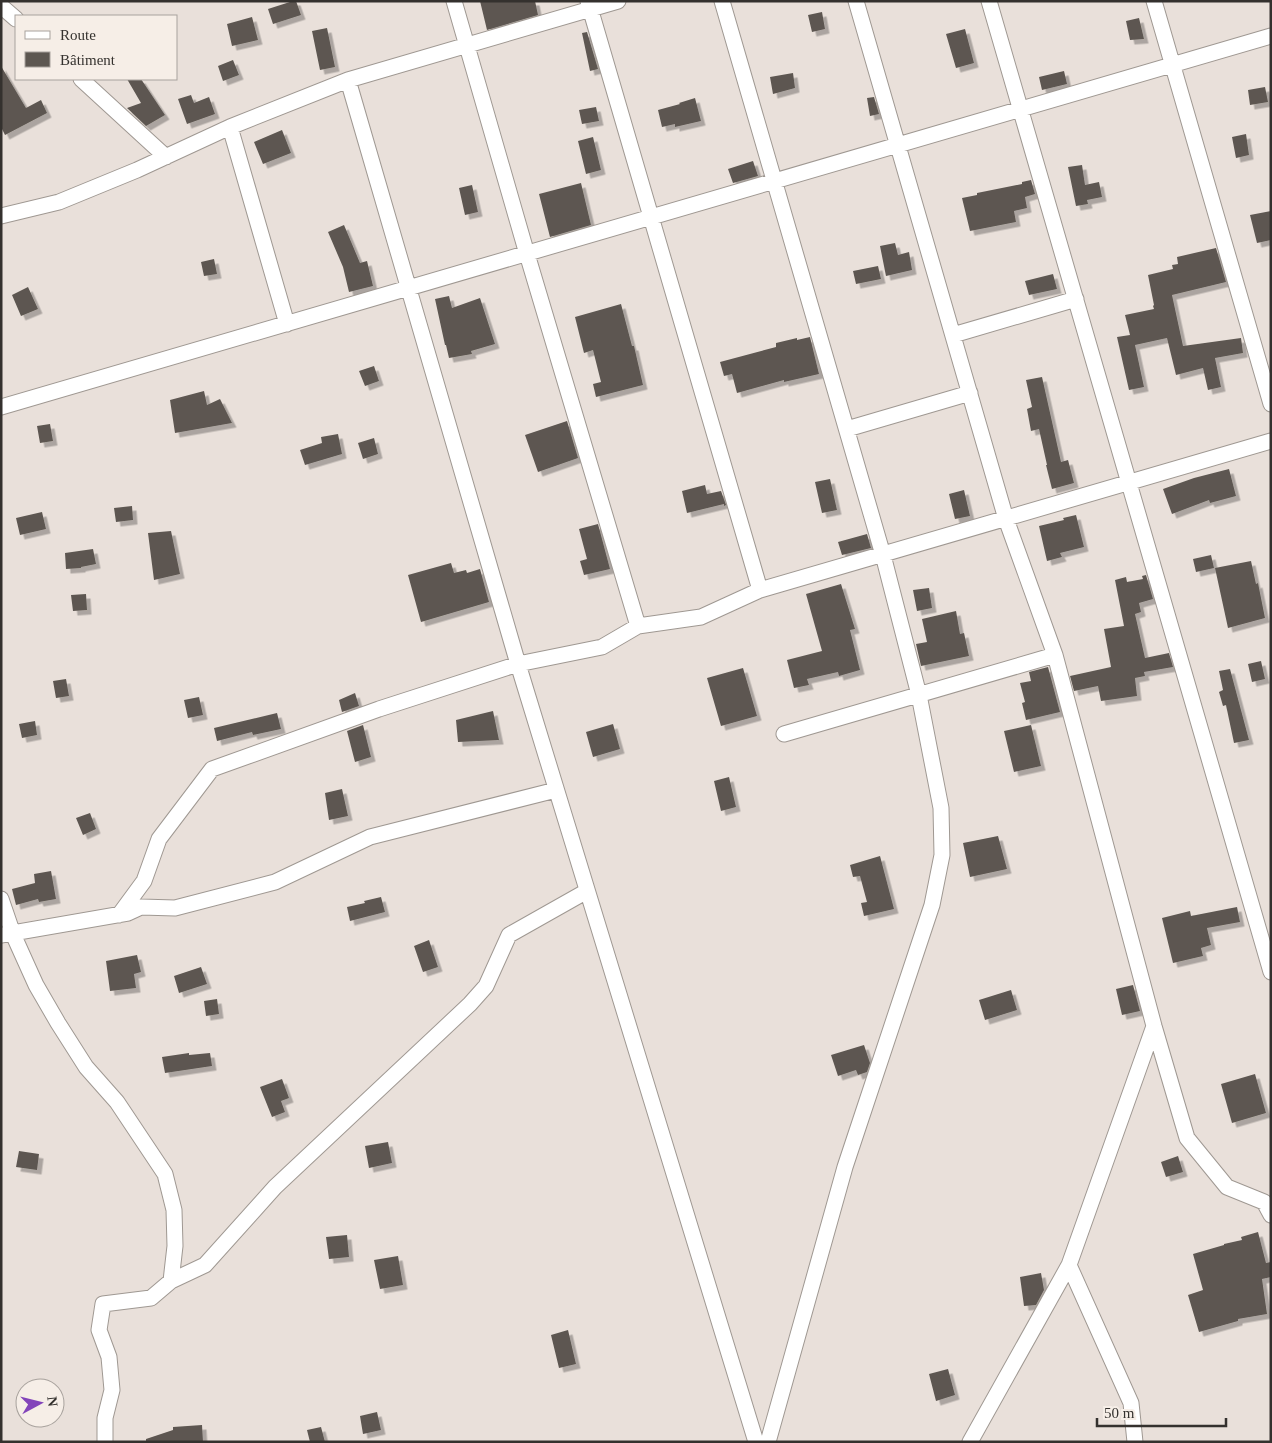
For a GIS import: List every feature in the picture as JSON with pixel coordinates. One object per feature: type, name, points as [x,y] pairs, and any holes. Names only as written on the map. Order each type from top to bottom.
[{"type":"street","points":[[454,1],[638,626]]},
{"type":"street","points":[[1,216],[58,202],[137,170],[230,127],[348,80],[466,46],[589,5],[618,1]]},
{"type":"street","points":[[722,1],[883,555],[919,695],[941,808],[942,855],[932,905],[845,1167],[768,1442]]},
{"type":"street","points":[[856,1],[1006,519],[1055,655],[1154,1026],[1188,1138],[1227,1187],[1264,1202],[1271,1215]]},
{"type":"street","points":[[990,1],[1271,972]]},
{"type":"street","points":[[1154,1],[1271,404]]},
{"type":"street","points":[[589,5],[760,590]]},
{"type":"street","points":[[1,6],[15,18]]},
{"type":"street","points":[[1,407],[1271,36]]},
{"type":"street","points":[[82,80],[166,157]]},
{"type":"street","points":[[348,80],[518,664],[756,1442]]},
{"type":"street","points":[[230,127],[287,324]]},
{"type":"street","points":[[953,335],[1076,299]]},
{"type":"street","points":[[847,430],[970,394]]},
{"type":"street","points":[[119,915],[144,881],[159,839],[212,769],[379,710],[518,664],[602,647],[638,626],[701,617],[760,590],[1271,442]]},
{"type":"street","points":[[784,734],[1055,655]]},
{"type":"street","points":[[7,935],[128,914],[141,907],[175,908],[276,882],[370,837],[556,790]]},
{"type":"street","points":[[105,1442],[105,1418],[112,1390],[109,1357],[99,1330],[103,1304],[151,1298],[171,1281],[205,1265],[275,1187],[470,1004],[486,986],[509,935],[587,891]]},
{"type":"street","points":[[1,900],[7,935],[62,1031],[86,1067],[117,1102],[165,1174],[174,1210],[175,1246],[171,1281]]},
{"type":"street","points":[[970,1442],[1069,1265],[1154,1026]]},
{"type":"street","points":[[1069,1265],[1131,1402],[1135,1442]]},
{"type":"building","points":[[296,1],[301,15],[273,24],[268,9]]},
{"type":"building","points":[[480,1],[535,1],[538,15],[487,30]]},
{"type":"building","points":[[822,12],[825,29],[812,32],[808,15]]},
{"type":"building","points":[[252,17],[258,40],[232,46],[227,24]]},
{"type":"building","points":[[1139,18],[1144,39],[1130,40],[1126,21]]},
{"type":"building","points":[[327,28],[335,67],[320,70],[312,31]]},
{"type":"building","points":[[965,29],[974,63],[956,68],[946,34]]},
{"type":"building","points":[[587,32],[598,69],[590,71],[582,33]]},
{"type":"building","points":[[233,60],[239,75],[223,81],[218,66]]},
{"type":"building","points":[[1,66],[26,108],[41,100],[47,113],[5,135],[1,127]]},
{"type":"building","points":[[1064,71],[1067,84],[1042,90],[1039,77]]},
{"type":"building","points":[[793,73],[795,88],[773,94],[770,77]]},
{"type":"building","points":[[128,80],[142,80],[165,115],[146,126],[127,108],[141,103]]},
{"type":"building","points":[[1265,87],[1268,102],[1250,105],[1248,90]]},
{"type":"building","points":[[191,95],[194,103],[209,97],[215,114],[187,124],[178,99]]},
{"type":"building","points":[[874,97],[879,114],[870,116],[867,98]]},
{"type":"building","points":[[695,98],[701,121],[675,127],[675,124],[662,127],[658,110]]},
{"type":"building","points":[[596,107],[599,121],[582,124],[579,110]]},
{"type":"building","points":[[282,130],[291,153],[263,164],[254,142]]},
{"type":"building","points":[[1246,134],[1249,155],[1236,158],[1232,137]]},
{"type":"building","points":[[593,137],[601,170],[586,174],[578,141]]},
{"type":"building","points":[[753,161],[758,176],[733,183],[728,169]]},
{"type":"building","points":[[1082,165],[1085,185],[1099,182],[1102,197],[1087,200],[1088,204],[1076,206],[1068,167]]},
{"type":"building","points":[[1031,180],[1035,194],[1025,197],[1027,208],[1014,211],[1016,222],[970,231],[962,198],[1022,184],[1022,182]]},
{"type":"building","points":[[581,183],[591,225],[550,237],[539,194]]},
{"type":"building","points":[[472,185],[478,212],[465,215],[459,188]]},
{"type":"building","points":[[1271,211],[1271,240],[1257,243],[1250,215]]},
{"type":"building","points":[[344,225],[360,263],[367,261],[373,286],[349,292],[343,267],[328,232]]},
{"type":"building","points":[[895,243],[898,255],[909,252],[912,270],[886,276],[880,246]]},
{"type":"building","points":[[1216,248],[1226,282],[1172,295],[1183,346],[1241,338],[1243,353],[1215,358],[1221,387],[1208,390],[1203,368],[1176,375],[1167,338],[1135,345],[1144,387],[1129,390],[1117,337],[1130,335],[1125,315],[1154,309],[1148,275],[1173,269],[1172,265],[1178,264],[1177,257]]},
{"type":"building","points":[[214,259],[217,274],[204,276],[201,262]]},
{"type":"building","points":[[878,266],[881,279],[856,284],[853,271]]},
{"type":"building","points":[[1053,274],[1057,289],[1029,295],[1025,281]]},
{"type":"building","points":[[28,287],[38,309],[21,316],[12,295]]},
{"type":"building","points":[[449,296],[452,308],[480,298],[495,344],[471,351],[472,354],[449,358],[435,299]]},
{"type":"building","points":[[621,304],[632,346],[634,346],[643,385],[596,397],[593,384],[601,382],[593,350],[584,353],[575,317]]},
{"type":"building","points":[[810,337],[819,374],[784,382],[784,380],[737,393],[732,374],[724,376],[720,362],[776,347],[776,343]]},
{"type":"building","points":[[374,366],[379,381],[365,386],[359,371]]},
{"type":"building","points":[[1042,377],[1061,462],[1068,460],[1074,483],[1052,489],[1039,429],[1031,431],[1027,409],[1032,407],[1026,380]]},
{"type":"building","points":[[204,391],[207,405],[220,399],[232,423],[175,433],[170,400]]},
{"type":"building","points":[[567,421],[578,458],[538,472],[525,435]]},
{"type":"building","points":[[50,424],[53,441],[40,443],[37,426]]},
{"type":"building","points":[[338,434],[342,454],[305,465],[300,450],[322,443],[321,437]]},
{"type":"building","points":[[374,438],[378,454],[363,459],[358,443]]},
{"type":"building","points":[[1229,469],[1236,496],[1210,503],[1209,500],[1172,514],[1163,489],[1194,478]]},
{"type":"building","points":[[830,479],[837,510],[822,513],[815,482]]},
{"type":"building","points":[[705,485],[707,494],[721,491],[726,505],[687,513],[682,491]]},
{"type":"building","points":[[964,490],[970,516],[955,519],[949,494]]},
{"type":"building","points":[[132,506],[133,520],[116,522],[114,508]]},
{"type":"building","points":[[42,512],[46,529],[20,535],[16,518]]},
{"type":"building","points":[[1076,515],[1084,547],[1060,553],[1062,557],[1047,561],[1039,526]]},
{"type":"building","points":[[598,524],[610,569],[584,575],[580,561],[587,559],[579,529]]},
{"type":"building","points":[[171,531],[180,574],[154,580],[148,533]]},
{"type":"building","points":[[867,534],[871,548],[842,555],[838,542]]},
{"type":"building","points":[[93,549],[96,564],[66,569],[65,553]]},
{"type":"building","points":[[1211,555],[1214,568],[1196,572],[1193,559]]},
{"type":"building","points":[[1251,561],[1256,584],[1258,583],[1265,618],[1228,628],[1215,568]]},
{"type":"building","points":[[451,563],[454,573],[466,570],[467,573],[480,569],[489,602],[421,622],[408,575]]},
{"type":"building","points":[[1146,575],[1153,599],[1139,603],[1141,612],[1135,614],[1145,658],[1169,653],[1173,667],[1144,672],[1145,676],[1135,678],[1137,696],[1101,701],[1098,686],[1074,691],[1070,676],[1111,667],[1104,629],[1124,626],[1115,580],[1126,577],[1127,582],[1143,579],[1142,576]]},
{"type":"building","points":[[841,584],[855,629],[850,630],[860,670],[839,676],[838,672],[807,679],[809,685],[794,688],[787,660],[822,651],[806,594]]},
{"type":"building","points":[[929,588],[932,608],[917,611],[913,590]]},
{"type":"building","points":[[86,594],[87,610],[73,611],[71,595]]},
{"type":"building","points":[[956,611],[960,634],[964,633],[969,656],[921,666],[916,644],[927,642],[922,619]]},
{"type":"building","points":[[1261,661],[1265,679],[1252,682],[1248,664]]},
{"type":"building","points":[[1048,667],[1060,712],[1026,720],[1022,703],[1025,702],[1020,683],[1031,681],[1029,672]]},
{"type":"building","points":[[743,668],[757,716],[721,726],[707,678]]},
{"type":"building","points":[[1230,669],[1249,740],[1234,743],[1226,705],[1223,706],[1219,692],[1223,690],[1219,671]]},
{"type":"building","points":[[66,679],[69,696],[56,698],[53,681]]},
{"type":"building","points":[[355,693],[359,706],[342,712],[339,700]]},
{"type":"building","points":[[199,697],[203,715],[188,718],[184,700]]},
{"type":"building","points":[[493,711],[499,740],[458,742],[456,720]]},
{"type":"building","points":[[277,713],[281,729],[253,735],[252,732],[217,741],[214,728]]},
{"type":"building","points":[[35,721],[37,735],[22,738],[19,724]]},
{"type":"building","points":[[613,724],[620,749],[593,757],[586,732]]},
{"type":"building","points":[[363,725],[371,757],[355,762],[347,731]]},
{"type":"building","points":[[1031,725],[1041,766],[1014,772],[1004,731]]},
{"type":"building","points":[[729,777],[736,807],[721,811],[714,781]]},
{"type":"building","points":[[342,789],[348,816],[329,820],[325,793]]},
{"type":"building","points":[[90,813],[96,829],[83,835],[76,818]]},
{"type":"building","points":[[998,836],[1007,869],[970,877],[963,843]]},
{"type":"building","points":[[880,856],[894,909],[864,916],[861,903],[867,902],[860,876],[853,877],[850,865]]},
{"type":"building","points":[[51,871],[56,899],[39,902],[38,899],[16,905],[12,889],[35,883],[34,874]]},
{"type":"building","points":[[381,897],[385,912],[350,921],[347,907]]},
{"type":"building","points":[[1237,907],[1240,922],[1207,928],[1211,945],[1201,948],[1203,956],[1173,963],[1162,918],[1190,911],[1191,916]]},
{"type":"building","points":[[429,940],[438,967],[423,972],[414,946]]},
{"type":"building","points":[[137,955],[141,972],[134,974],[136,988],[110,991],[106,961]]},
{"type":"building","points":[[201,967],[207,984],[179,993],[174,976]]},
{"type":"building","points":[[1133,985],[1140,1011],[1122,1015],[1116,989]]},
{"type":"building","points":[[1011,990],[1017,1010],[985,1020],[979,1000]]},
{"type":"building","points":[[217,999],[219,1014],[206,1016],[204,1001]]},
{"type":"building","points":[[864,1045],[870,1063],[867,1072],[858,1075],[856,1070],[838,1076],[831,1055]]},
{"type":"building","points":[[189,1053],[189,1055],[210,1053],[212,1066],[165,1073],[162,1057]]},
{"type":"building","points":[[1255,1074],[1266,1113],[1232,1123],[1221,1084]]},
{"type":"building","points":[[282,1079],[289,1098],[281,1101],[285,1112],[272,1117],[260,1087]]},
{"type":"building","points":[[388,1142],[392,1163],[369,1168],[365,1146]]},
{"type":"building","points":[[19,1151],[39,1154],[37,1170],[16,1167]]},
{"type":"building","points":[[1178,1156],[1183,1172],[1166,1177],[1161,1162]]},
{"type":"building","points":[[1258,1232],[1266,1263],[1271,1262],[1271,1277],[1262,1279],[1267,1314],[1238,1319],[1238,1321],[1199,1332],[1188,1295],[1203,1290],[1193,1254],[1242,1240],[1241,1237]]},
{"type":"building","points":[[347,1235],[349,1257],[329,1259],[326,1237]]},
{"type":"building","points":[[398,1256],[403,1285],[380,1289],[374,1260]]},
{"type":"building","points":[[1041,1273],[1044,1290],[1036,1305],[1024,1306],[1020,1277]]},
{"type":"building","points":[[568,1330],[576,1364],[559,1368],[551,1335]]},
{"type":"building","points":[[948,1369],[955,1395],[936,1401],[929,1374]]},
{"type":"building","points":[[377,1412],[381,1430],[363,1434],[360,1416]]},
{"type":"building","points":[[202,1425],[203,1442],[146,1442],[146,1439],[173,1430],[173,1427]]},
{"type":"building","points":[[321,1427],[325,1442],[310,1442],[307,1430]]}]
